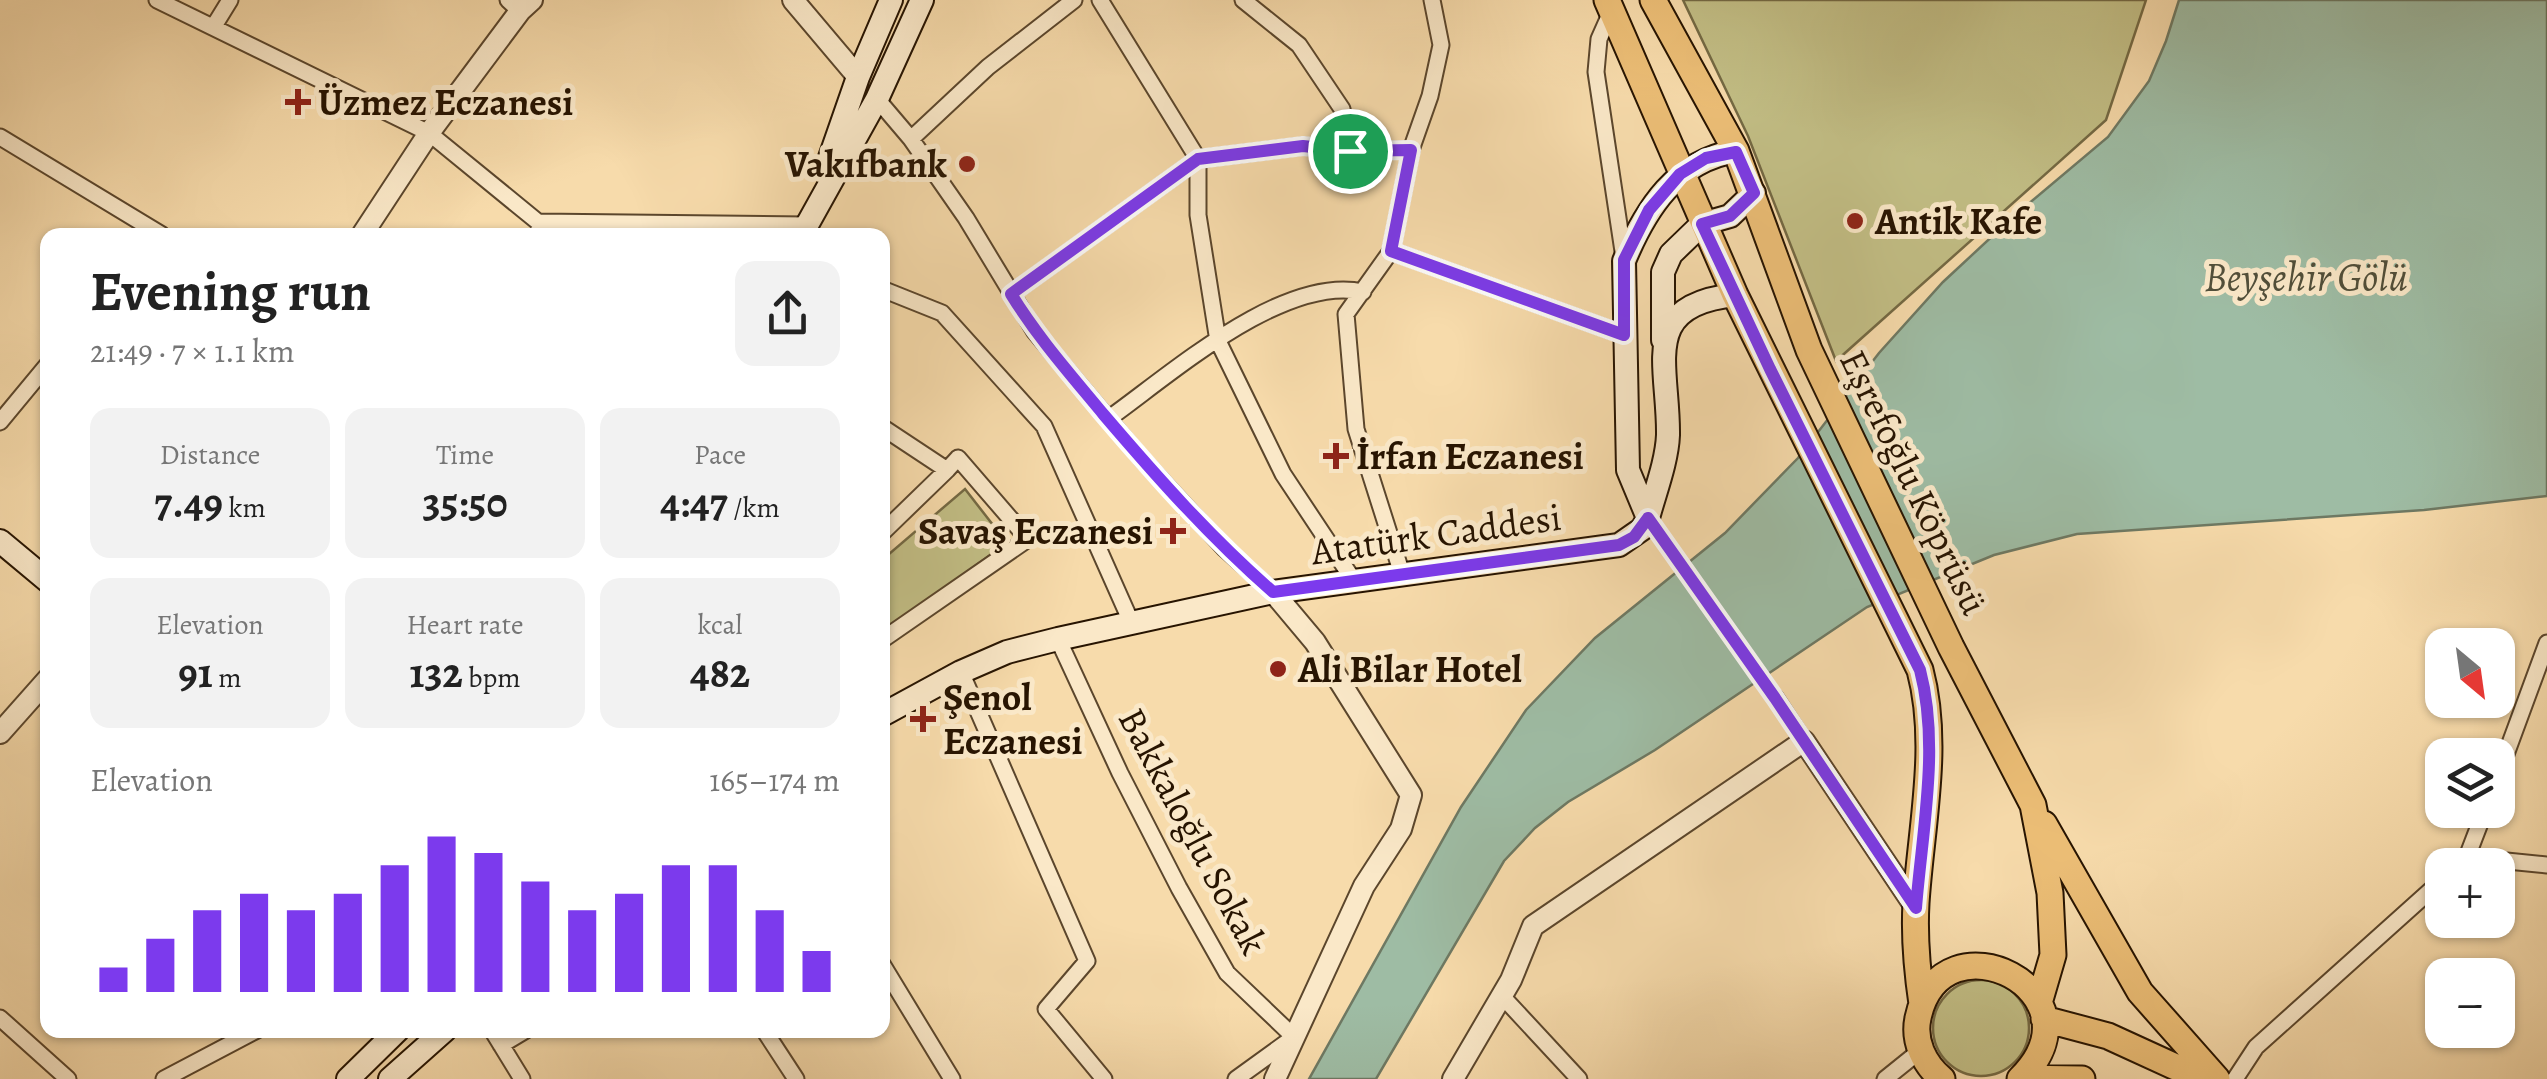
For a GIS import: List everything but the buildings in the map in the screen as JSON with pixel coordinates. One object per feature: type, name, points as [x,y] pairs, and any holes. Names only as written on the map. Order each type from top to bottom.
[{"type":"main road","points":[[806,228],[858,77],[891,0]]},
{"type":"main road","points":[[806,228],[877,99],[922,0]]},
{"type":"main road","name":"Eşrefoğlu Köprüsü","points":[[1653,0],[1736,152],[1809,350],[1951,647],[2033,805]]},
{"type":"main road","name":"Eşrefoğlu Köprüsü","points":[[1610,6],[1702,224],[1915,660],[1929,704],[1916,908],[1916,960],[1922,1004],[1917,1024],[1928,1068]]},
{"type":"main road","points":[[858,77],[877,99]]},
{"type":"main road","points":[[1648,518],[1628,470],[1624,260],[1649,210],[1680,174],[1706,158],[1736,152]]},
{"type":"main road","points":[[1648,518],[1668,439],[1663,272],[1671,254],[1702,224],[1730,216],[1754,193]]},
{"type":"main road","points":[[1663,340],[1678,318],[1698,301],[1735,295]]},
{"type":"main road","name":"Atatürk Caddesi","points":[[890,711],[1007,652],[1058,639],[1273,592],[1619,545],[1634,537],[1648,518]]},
{"type":"main road","points":[[0,541],[40,574]]},
{"type":"main road","points":[[2021,1078],[2041,1051],[2042,1011],[2053,955],[2050,893],[2033,805]]},
{"type":"main road","points":[[2033,805],[2140,992],[2218,1079]]},
{"type":"main road","points":[[1922,1004],[1942,980],[1970,966],[1991,966],[2011,972],[2028,985],[2042,1011],[2202,1079]]},
{"type":"main road","points":[[348,1079],[390,1038]]},
{"type":"main road","points":[[390,1079],[436,1038]]},
{"type":"main road","points":[[2021,1078],[2082,1079]]},
{"type":"street","points":[[157,0],[429,133],[538,228]]},
{"type":"street","points":[[214,26],[230,0]]},
{"type":"street","points":[[792,0],[858,77]]},
{"type":"street","points":[[911,139],[988,67],[1074,0]]},
{"type":"street","points":[[1100,0],[1198,159],[1198,215],[1218,341],[1283,474],[1354,581]]},
{"type":"street","points":[[1243,0],[1299,45],[1342,109],[1350,151]]},
{"type":"street","points":[[1402,574],[1356,429],[1346,314],[1391,251],[1411,150],[1430,96],[1441,45],[1432,0]]},
{"type":"street","points":[[367,228],[520,4]]},
{"type":"street","points":[[1610,6],[1599,39],[1596,72],[1624,260]]},
{"type":"street","points":[[877,99],[911,139],[966,218],[1035,332],[1224,549],[1273,592],[1315,642],[1411,795],[1401,828],[1364,886],[1275,1079]]},
{"type":"street","points":[[0,138],[147,228]]},
{"type":"street","points":[[1011,294],[1198,159],[1303,146],[1350,151],[1411,150]]},
{"type":"street","points":[[1391,251],[1624,335]]},
{"type":"street","points":[[1108,419],[1218,341],[1269,311],[1304,296],[1338,289],[1364,292]]},
{"type":"street","points":[[890,291],[942,313],[1044,426],[1132,624]]},
{"type":"street","points":[[0,422],[40,374]]},
{"type":"street","points":[[890,432],[947,470]]},
{"type":"street","points":[[890,525],[958,458],[1028,538],[890,634]]},
{"type":"street","points":[[1648,518],[1916,908]]},
{"type":"street","name":"Bakkaloğlu Sokak","points":[[1058,639],[1120,773],[1228,973],[1294,1037]]},
{"type":"street","points":[[2512,738],[2547,643]]},
{"type":"street","points":[[961,672],[1088,961],[1046,1009],[1104,1079]]},
{"type":"street","points":[[0,732],[40,688]]},
{"type":"street","points":[[1452,1079],[1502,996],[1534,926],[1804,741]]},
{"type":"street","points":[[2515,863],[2547,865]]},
{"type":"street","points":[[2235,1079],[2256,1047],[2425,895]]},
{"type":"street","points":[[890,977],[952,1079]]},
{"type":"street","points":[[1502,996],[1579,1079]]},
{"type":"street","points":[[0,1018],[68,1079]]},
{"type":"street","points":[[1236,1079],[1294,1037]]},
{"type":"street","points":[[164,1079],[241,1038]]},
{"type":"street","points":[[497,1038],[522,1079]]},
{"type":"street","points":[[501,1045],[513,1038]]},
{"type":"street","points":[[769,1038],[796,1079]]},
{"type":"street","points":[[1885,1079],[1928,1068]]},
{"type":"shaded area","points":[[1683,0],[2146,0],[2106,120],[1836,361],[1748,136]]},
{"type":"shaded area","points":[[965,489],[1007,543],[890,627],[890,553]]},
{"type":"shaded area","points":[[1981,980],[1999,984],[2015,994],[2025,1010],[2029,1028],[2025,1046],[2015,1062],[1999,1072],[1981,1076],[1963,1072],[1947,1062],[1937,1046],[1933,1028],[1937,1010],[1947,994],[1963,984]]},
{"type":"water","name":"Beyşehir Gölü","points":[[2179,0],[2547,0],[2547,496],[2424,510],[2077,534],[1994,555],[1867,607],[1655,750],[1568,802],[1535,828],[1504,861],[1376,1079],[1309,1079],[1461,807],[1526,710],[1595,638],[1725,533],[1798,458],[1879,353],[1943,282],[2108,137],[2149,81]]},
{"type":"place","name":"Üzmez Eczanesi","points":[[298,102]]},
{"type":"place","name":"Vakıfbank","points":[[967,164]]},
{"type":"place","name":"Antik Kafe","points":[[1855,221]]},
{"type":"place","name":"İrfan Eczanesi","points":[[1336,456]]},
{"type":"place","name":"Savaş Eczanesi","points":[[1173,531]]},
{"type":"place","name":"Ali Bilar Hotel","points":[[1278,669]]},
{"type":"place","name":"Şenol Eczanesi","points":[[923,719]]},
{"type":"route","points":[[1303,146],[1350,151],[1411,150],[1391,251],[1624,335],[1624,260],[1649,210],[1680,174],[1716,154],[1736,152],[1754,193],[1730,216],[1702,224],[1920,670],[1929,704],[1916,908],[1648,518],[1634,537],[1619,545],[1273,592],[1224,549],[1141,458],[1035,332],[1011,294],[1198,159],[1303,146]]}]
